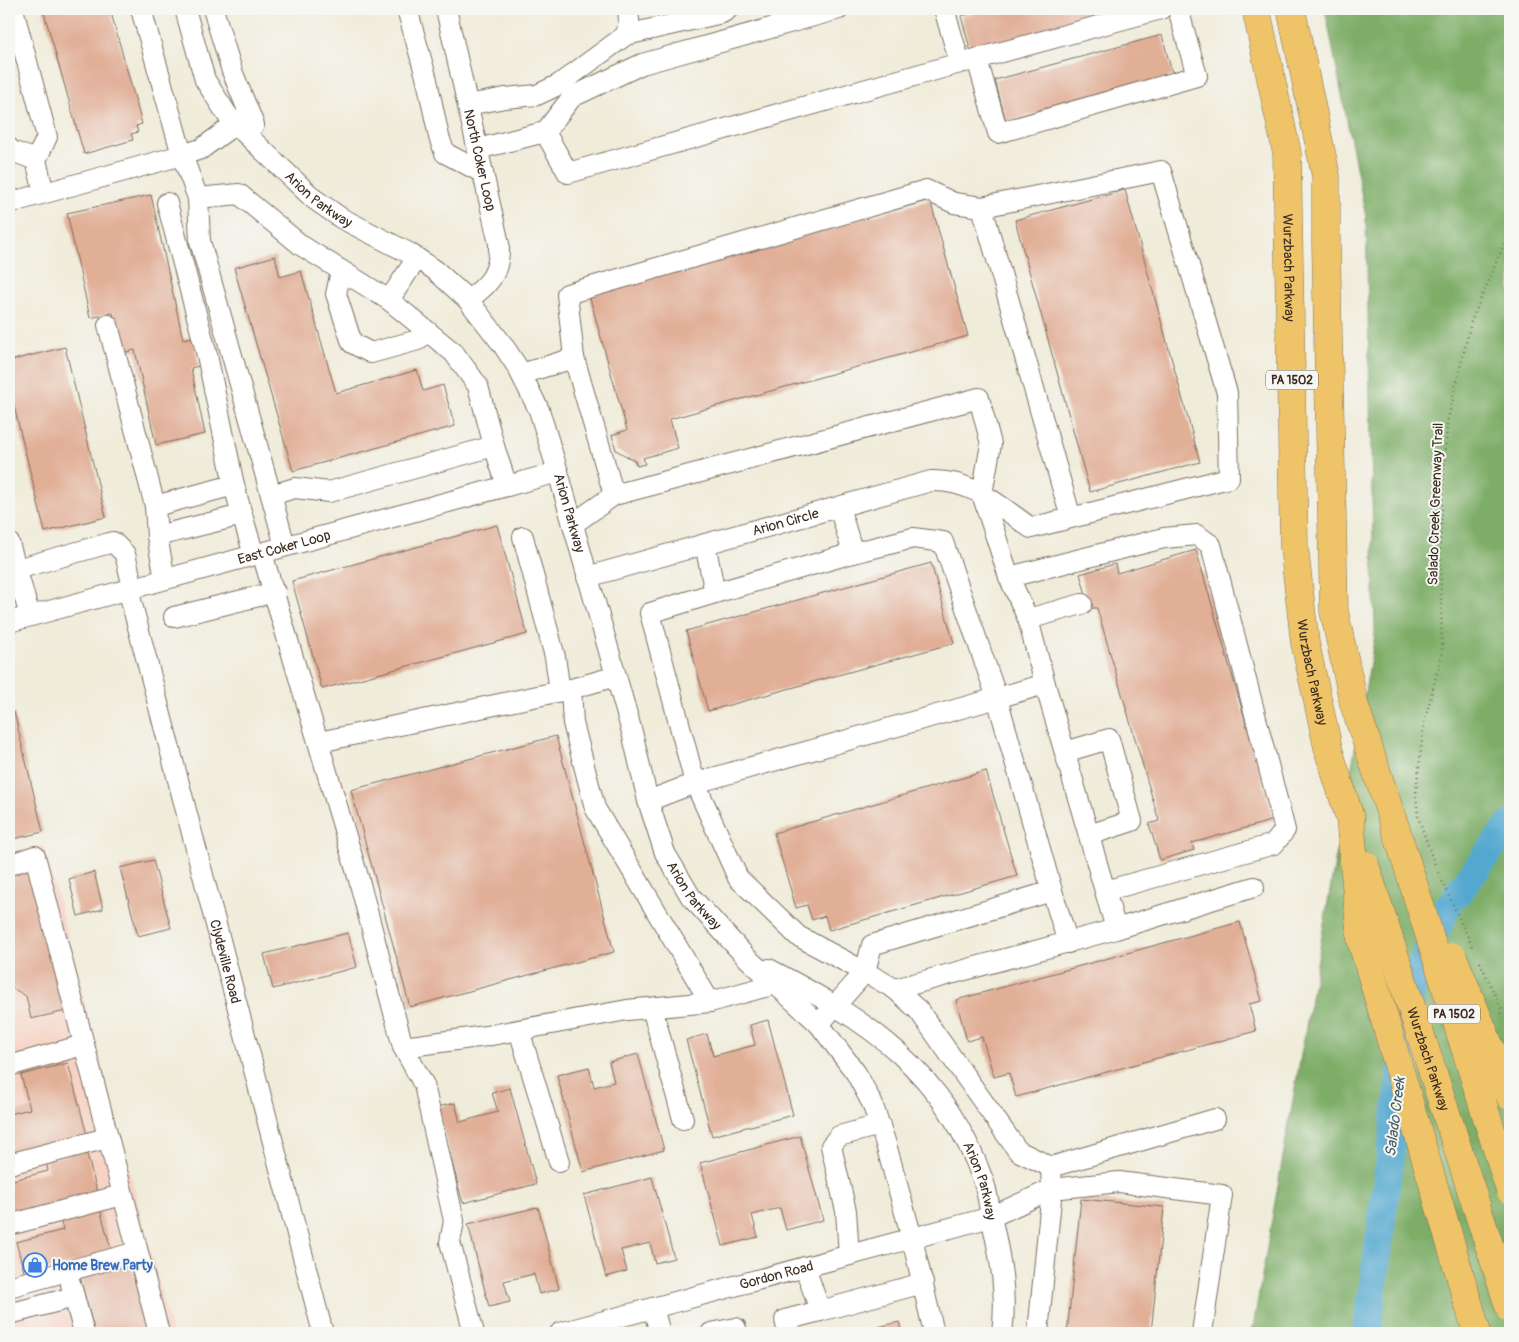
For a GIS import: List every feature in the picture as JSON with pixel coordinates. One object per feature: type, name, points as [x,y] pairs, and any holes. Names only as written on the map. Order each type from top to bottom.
[{"type":"highway","name":"Wurzbach Parkway","points":[[1256,9],[1287,154],[1294,547],[1305,643],[1329,752],[1510,1309]]},
{"type":"highway","name":"PA 1502","points":[[1292,9],[1326,176],[1334,610],[1354,704],[1399,839],[1510,1190]]},
{"type":"highway","points":[[1350,818],[1361,939],[1477,1333]]},
{"type":"highway","points":[[1399,839],[1444,935],[1510,1096]]},
{"type":"street","points":[[13,9],[47,137],[36,160],[44,193]]},
{"type":"street","points":[[141,9],[182,155],[198,198],[200,241],[285,546]]},
{"type":"street","name":"Arion Parkway","points":[[185,9],[205,80],[242,119],[269,157],[314,199],[341,218],[417,258],[435,270],[468,300],[503,345],[521,374],[539,410],[558,472],[616,676],[648,801],[665,853],[691,897],[746,957],[819,1024],[856,1073],[880,1124],[912,1238],[934,1333]]},
{"type":"street","name":"Arion Parkway","points":[[213,9],[232,71],[242,119]]},
{"type":"street","points":[[407,9],[427,80],[439,137],[445,153],[483,173]]},
{"type":"street","name":"North Coker Loop","points":[[446,9],[499,244],[499,258],[489,285],[468,300]]},
{"type":"street","points":[[626,35],[629,21],[628,9]]},
{"type":"street","points":[[468,106],[505,98],[537,95],[558,85],[626,35],[722,13],[728,9]]},
{"type":"street","points":[[478,149],[545,132],[572,97],[642,64],[839,9]]},
{"type":"street","points":[[944,9],[969,61],[998,133],[1197,76],[1178,9]]},
{"type":"street","points":[[545,132],[568,174],[1161,9]]},
{"type":"street","points":[[9,203],[182,155],[201,148],[242,119]]},
{"type":"street","points":[[9,148],[9,150],[36,160]]},
{"type":"street","name":"Arion Circle","points":[[587,577],[931,482],[950,481],[966,485],[1031,528],[1229,478],[1227,392],[1161,170],[982,207]]},
{"type":"street","points":[[614,495],[574,358],[567,294],[926,190],[954,203],[982,207],[1071,518]]},
{"type":"street","points":[[198,198],[239,194],[302,246],[389,300],[454,353],[478,386],[507,486]]},
{"type":"street","points":[[167,203],[207,355],[242,515],[275,592],[319,742],[403,1047],[424,1085],[454,1221],[450,1242],[474,1333]]},
{"type":"street","points":[[389,300],[417,258]]},
{"type":"street","points":[[342,270],[336,294],[352,343],[371,353],[418,340],[426,330]]},
{"type":"street","points":[[108,325],[155,506],[157,536],[165,579]]},
{"type":"street","points":[[521,374],[574,358]]},
{"type":"street","points":[[572,524],[614,495],[979,398],[991,444],[982,494],[1009,577],[1028,619],[1116,929]]},
{"type":"street","points":[[271,495],[295,488],[329,492],[494,446]]},
{"type":"street","name":"East Coker Loop","points":[[9,622],[558,472]]},
{"type":"street","points":[[155,506],[234,485]]},
{"type":"street","points":[[839,507],[853,554]]},
{"type":"street","points":[[157,536],[242,515]]},
{"type":"street","points":[[1009,577],[1164,538],[1197,534],[1212,545],[1285,830],[1274,844],[1105,891]]},
{"type":"street","points":[[523,537],[555,657],[566,690],[595,808],[710,1002]]},
{"type":"street","points":[[1068,943],[997,698],[942,542],[913,538],[650,613],[695,783],[738,878],[798,936],[896,989],[919,1011],[1018,1151],[1051,1166],[1215,1119]]},
{"type":"street","name":"Clydeville Road","points":[[16,569],[113,542],[125,554],[130,589],[323,1333]]},
{"type":"street","points":[[9,543],[30,616]]},
{"type":"street","points":[[705,544],[715,594]]},
{"type":"street","points":[[174,617],[275,592]]},
{"type":"street","points":[[1028,619],[1082,604]]},
{"type":"street","points":[[319,742],[566,690],[616,676]]},
{"type":"street","points":[[648,801],[695,783],[1045,684]]},
{"type":"street","points":[[1065,752],[1109,739],[1132,821],[1089,835]]},
{"type":"street","points":[[9,864],[35,856],[159,1333]]},
{"type":"street","points":[[896,989],[1068,943],[1254,887]]},
{"type":"street","points":[[819,1024],[865,972],[872,945],[1052,891]]},
{"type":"street","name":"Arion Parkway","points":[[746,957],[834,1005],[892,1045],[927,1082],[964,1134],[984,1182],[1003,1269],[1002,1333]]},
{"type":"street","points":[[403,1047],[519,1030],[627,1010],[710,1002],[775,984]]},
{"type":"street","points":[[652,1008],[683,1119]]},
{"type":"street","points":[[519,1030],[558,1162]]},
{"type":"street","points":[[9,1066],[84,1045]]},
{"type":"street","points":[[849,1255],[846,1212],[831,1146],[839,1136],[880,1124]]},
{"type":"street","points":[[9,1164],[108,1138]]},
{"type":"street","points":[[1038,1333],[1052,1189],[1051,1166]]},
{"type":"street","name":"Gordon Road","points":[[566,1332],[991,1216],[1052,1189],[1119,1182],[1222,1195],[1202,1333]]},
{"type":"street","points":[[9,1225],[122,1195]]},
{"type":"street","points":[[9,1287],[138,1252]]},
{"type":"street","points":[[805,1267],[820,1311]]},
{"type":"street","points":[[68,1271],[84,1333]]},
{"type":"street","points":[[788,1333],[785,1320],[923,1283]]},
{"type":"street","points":[[9,1314],[74,1297]]},
{"type":"street","points":[[654,1308],[660,1333]]},
{"type":"street","points":[[712,1333],[736,1328]]},
{"type":"path","name":"Salado Creek Greenway Trail","points":[[1420,756],[1431,690],[1440,667],[1442,653],[1440,543],[1447,423],[1471,322],[1510,230]]},
{"type":"shaded area","points":[[44,846],[172,1333],[9,1333],[9,856]]},
{"type":"green space","points":[[1325,9],[1510,9],[1510,1333],[1252,1333],[1375,635],[1366,217]]},
{"type":"building","points":[[43,9],[110,9],[142,124],[136,126],[138,132],[131,134],[133,140],[84,154]]},
{"type":"building","points":[[988,9],[1128,9],[971,52],[961,16]]},
{"type":"building","points":[[1162,35],[1173,76],[1006,122],[995,80]]},
{"type":"building","points":[[1125,190],[1200,462],[1090,492],[1015,220]]},
{"type":"building","points":[[151,195],[183,339],[193,337],[199,366],[191,368],[205,434],[156,445],[135,350],[122,353],[113,313],[90,318],[67,213]]},
{"type":"building","points":[[930,200],[968,336],[670,419],[678,448],[643,458],[645,464],[637,466],[635,461],[616,450],[612,435],[627,430],[589,295]]},
{"type":"building","points":[[275,256],[280,277],[301,271],[336,393],[417,370],[423,391],[443,385],[455,426],[293,471],[234,268]]},
{"type":"building","points":[[65,347],[106,517],[45,532],[9,386],[9,361]]},
{"type":"building","points":[[497,525],[527,634],[322,689],[292,581]]},
{"type":"building","points":[[1196,550],[1274,820],[1192,843],[1194,850],[1160,860],[1149,824],[1159,821],[1097,608],[1090,608],[1080,574],[1115,564],[1117,573]]},
{"type":"building","points":[[931,563],[954,643],[708,711],[686,631]]},
{"type":"building","points":[[14,712],[43,832],[9,840],[9,714]]},
{"type":"building","points":[[556,736],[614,952],[410,1007],[351,790]]},
{"type":"building","points":[[986,771],[1017,876],[829,930],[825,916],[812,920],[807,905],[796,908],[774,833]]},
{"type":"building","points":[[153,860],[171,928],[138,936],[120,868]]},
{"type":"building","points":[[31,867],[66,1011],[31,1019],[26,996],[9,986],[9,872]]},
{"type":"building","points":[[94,872],[103,909],[78,916],[69,879]]},
{"type":"building","points":[[1240,922],[1262,1001],[1249,1004],[1256,1031],[1016,1097],[1009,1073],[994,1077],[982,1037],[967,1041],[956,1000]]},
{"type":"building","points":[[348,933],[357,967],[273,989],[264,954]]},
{"type":"building","points":[[768,1020],[793,1115],[712,1136],[686,1040],[707,1034],[713,1056],[755,1045],[750,1025]]},
{"type":"building","points":[[638,1054],[664,1150],[583,1172],[557,1075],[589,1067],[594,1087],[614,1082],[609,1062]]},
{"type":"building","points":[[68,1063],[87,1135],[9,1155],[9,1114],[30,1109],[21,1075]]},
{"type":"building","points":[[510,1088],[536,1184],[463,1203],[437,1107],[455,1103],[460,1122],[498,1112],[492,1093]]},
{"type":"building","points":[[800,1136],[823,1220],[786,1230],[780,1208],[752,1215],[758,1237],[723,1246],[700,1163]]},
{"type":"building","points":[[86,1150],[98,1195],[11,1217],[9,1181],[48,1171],[46,1161]]},
{"type":"building","points":[[652,1177],[674,1258],[655,1263],[650,1243],[621,1250],[627,1271],[606,1277],[584,1195]]},
{"type":"building","points":[[1081,1199],[1164,1207],[1151,1333],[1067,1333]]},
{"type":"building","points":[[538,1207],[559,1289],[539,1294],[534,1274],[504,1281],[510,1302],[489,1307],[468,1224]]},
{"type":"building","points":[[100,1209],[112,1253],[25,1275],[16,1242],[63,1230],[60,1219]]},
{"type":"building","points":[[130,1264],[149,1333],[95,1333],[80,1278]]},
{"type":"building","points":[[899,1322],[902,1333],[855,1333]]},
{"type":"waterway","name":"Salado Creek","points":[[1457,894],[1510,824]]},
{"type":"waterway","name":"Salado Creek","points":[[1367,1333],[1413,981],[1447,907]]},
{"type":"place","name":"Home Brew Party","points":[[35,1265]]}]
